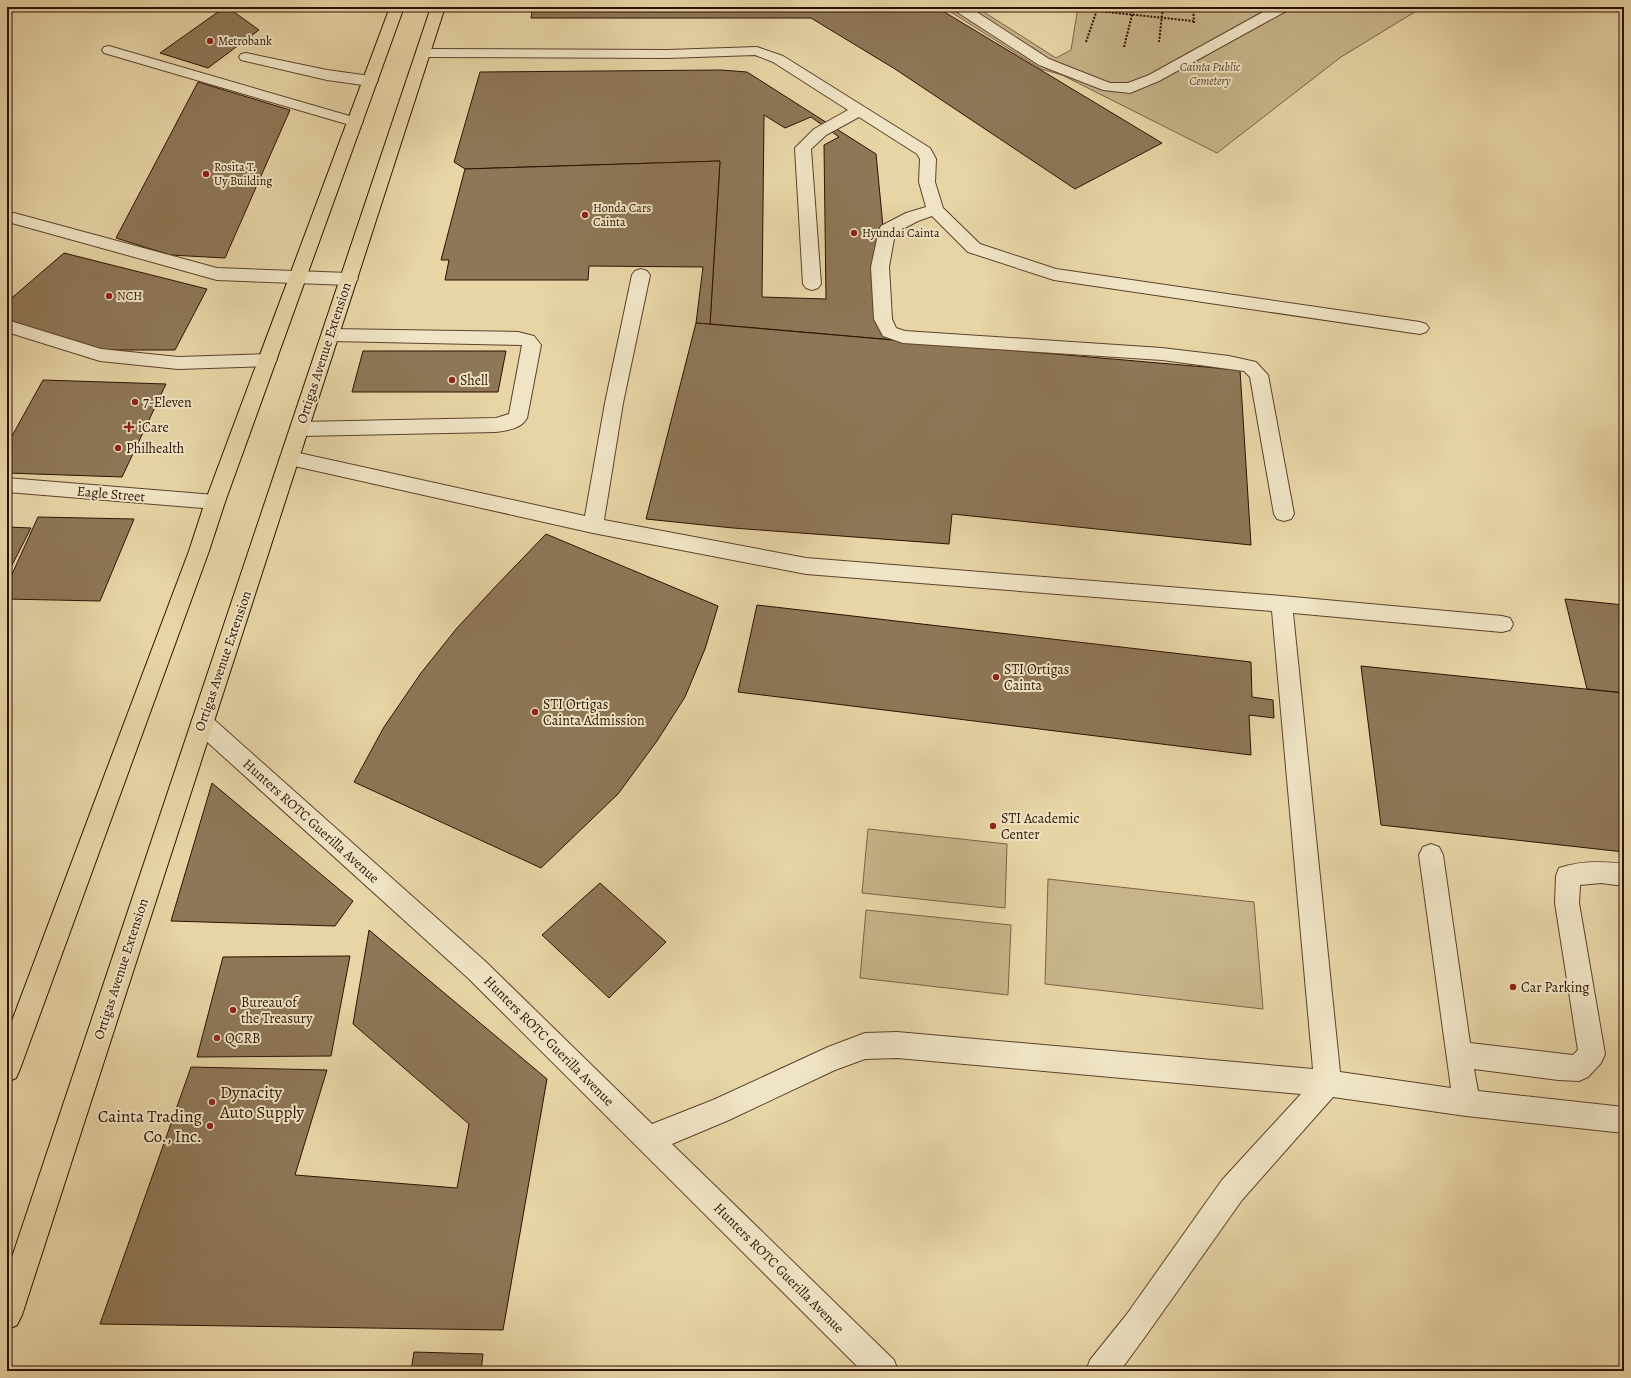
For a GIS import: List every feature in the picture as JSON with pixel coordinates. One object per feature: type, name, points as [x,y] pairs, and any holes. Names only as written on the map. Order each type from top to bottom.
[{"type":"main road","points":[[7,1069],[196,558],[215,502],[397,7]]},
{"type":"main road","name":"Ortigas Avenue Extension","points":[[7,1315],[438,7]]},
{"type":"street","points":[[959,7],[1044,62],[1108,87],[1130,88],[1154,78],[1283,7]]},
{"type":"street","points":[[109,50],[355,122]]},
{"type":"street","points":[[423,53],[666,60],[757,51],[778,59],[924,151],[928,159],[927,182],[935,210],[974,248],[1054,274],[1420,328]]},
{"type":"street","points":[[246,58],[327,75],[370,81]]},
{"type":"street","points":[[812,284],[803,148],[820,132],[859,110]]},
{"type":"street","points":[[935,210],[912,217],[888,230],[880,267],[883,319],[889,332],[903,337],[1162,354],[1250,366],[1259,375],[1284,514]]},
{"type":"street","points":[[14,218],[217,274],[349,279]]},
{"type":"street","points":[[592,525],[614,403],[641,274]]},
{"type":"street","points":[[7,326],[100,355],[178,363],[268,360]]},
{"type":"street","points":[[300,428],[496,425],[509,423],[518,418],[532,345],[528,340],[518,338],[331,335]]},
{"type":"street","points":[[290,458],[592,525],[806,566],[1282,604],[1502,624]]},
{"type":"street","name":"Eagle Street","points":[[7,485],[215,502]]},
{"type":"street","points":[[1101,1371],[1137,1324],[1232,1190],[1328,1083],[1282,604]]},
{"type":"street","name":"Hunters ROTC Guerilla Avenue","points":[[202,723],[477,970],[883,1371]]},
{"type":"street","points":[[1431,855],[1466,1103]]},
{"type":"street","points":[[1460,1054],[1558,1067],[1579,1068],[1592,1054],[1567,903],[1568,876],[1601,872],[1624,875]]},
{"type":"street","points":[[649,1139],[720,1111],[828,1060],[865,1046],[897,1045],[1328,1083],[1466,1103],[1624,1120]]},
{"type":"path","points":[[1086,42],[1098,11],[1098,7]]},
{"type":"path","points":[[1124,47],[1134,7]]},
{"type":"path","points":[[1193,12],[1197,7]]},
{"type":"path","points":[[1098,11],[1194,21]]},
{"type":"green space","name":"Cainta Public Cemetery","points":[[943,7],[976,7],[1056,58],[1071,50],[1078,7],[1423,7],[1341,57],[1217,153],[1062,75],[1041,69]]},
{"type":"green space","points":[[868,829],[1007,844],[1005,908],[862,893]]},
{"type":"green space","points":[[1048,879],[1254,902],[1263,1009],[1045,984]]},
{"type":"green space","points":[[866,910],[1011,925],[1008,995],[860,978]]},
{"type":"building","name":"Metrobank","points":[[225,7],[259,30],[208,68],[160,53]]},
{"type":"building","points":[[533,7],[936,7],[1162,143],[1075,189],[895,69],[811,18],[531,18]]},
{"type":"building","name":"Hyundai Cainta","points":[[721,70],[747,72],[876,154],[894,340],[710,324],[720,161],[465,169],[454,162],[480,72]],"holes":[[[764,115],[785,128],[811,117],[839,137],[824,145],[826,299],[762,297]]]},
{"type":"building","name":"Rosita T. Uy Building","points":[[198,82],[290,110],[225,258],[170,255],[116,238]]},
{"type":"building","name":"Honda Cars Cainta","points":[[720,161],[710,324],[696,323],[703,267],[589,266],[588,280],[445,280],[449,260],[441,260],[465,169]]},
{"type":"building","name":"NCH","points":[[64,253],[207,289],[175,350],[98,350],[7,323],[7,302]]},
{"type":"building","points":[[696,323],[1240,370],[1251,545],[952,514],[949,544],[733,528],[646,519]]},
{"type":"building","points":[[363,351],[506,351],[498,392],[352,392]]},
{"type":"building","points":[[43,380],[166,384],[122,477],[7,473],[7,445]]},
{"type":"building","points":[[38,517],[134,519],[100,601],[7,599],[7,585]]},
{"type":"building","points":[[7,527],[31,528],[9,571],[7,571]]},
{"type":"building","name":"STI Ortigas Cainta Admission","points":[[546,534],[718,606],[705,649],[685,697],[657,741],[618,794],[541,868],[354,782],[384,727],[421,673],[457,628]]},
{"type":"building","points":[[1565,599],[1624,605],[1624,693],[1587,689]]},
{"type":"building","name":"STI Ortigas Cainta","points":[[757,605],[1251,662],[1252,697],[1273,700],[1274,718],[1249,715],[1251,755],[738,692]]},
{"type":"building","points":[[1361,666],[1624,693],[1624,852],[1381,825]]},
{"type":"building","points":[[212,783],[353,901],[335,926],[171,921]]},
{"type":"building","points":[[600,883],[666,942],[609,998],[542,935]]},
{"type":"building","points":[[369,930],[547,1079],[503,1330],[100,1324],[191,1067],[327,1070],[295,1175],[457,1188],[469,1124],[353,1024]]},
{"type":"building","points":[[350,956],[331,1056],[197,1057],[223,957]]},
{"type":"building","points":[[414,1352],[483,1354],[481,1371],[411,1371]]},
{"type":"place","name":"Metrobank","points":[[210,41]]},
{"type":"place","name":"Rosita T. Uy Building","points":[[206,174]]},
{"type":"place","name":"Honda Cars Cainta","points":[[585,215]]},
{"type":"place","name":"Hyundai Cainta","points":[[854,233]]},
{"type":"place","name":"NCH","points":[[109,296]]},
{"type":"place","name":"Shell","points":[[452,380]]},
{"type":"place","name":"7-Eleven","points":[[135,402]]},
{"type":"place","name":"iCare","points":[[129,427]]},
{"type":"place","name":"Philhealth","points":[[118,448]]},
{"type":"place","name":"STI Ortigas Cainta","points":[[996,677]]},
{"type":"place","name":"STI Ortigas Cainta Admission","points":[[535,712]]},
{"type":"place","name":"STI Academic Center","points":[[993,826]]},
{"type":"place","name":"Car Parking","points":[[1513,987]]},
{"type":"place","name":"Bureau of the Treasury","points":[[233,1010]]},
{"type":"place","name":"QCRB","points":[[217,1038]]},
{"type":"place","name":"Dynacity Auto Supply","points":[[212,1102]]},
{"type":"place","name":"Cainta Trading Co., Inc.","points":[[210,1126]]}]
